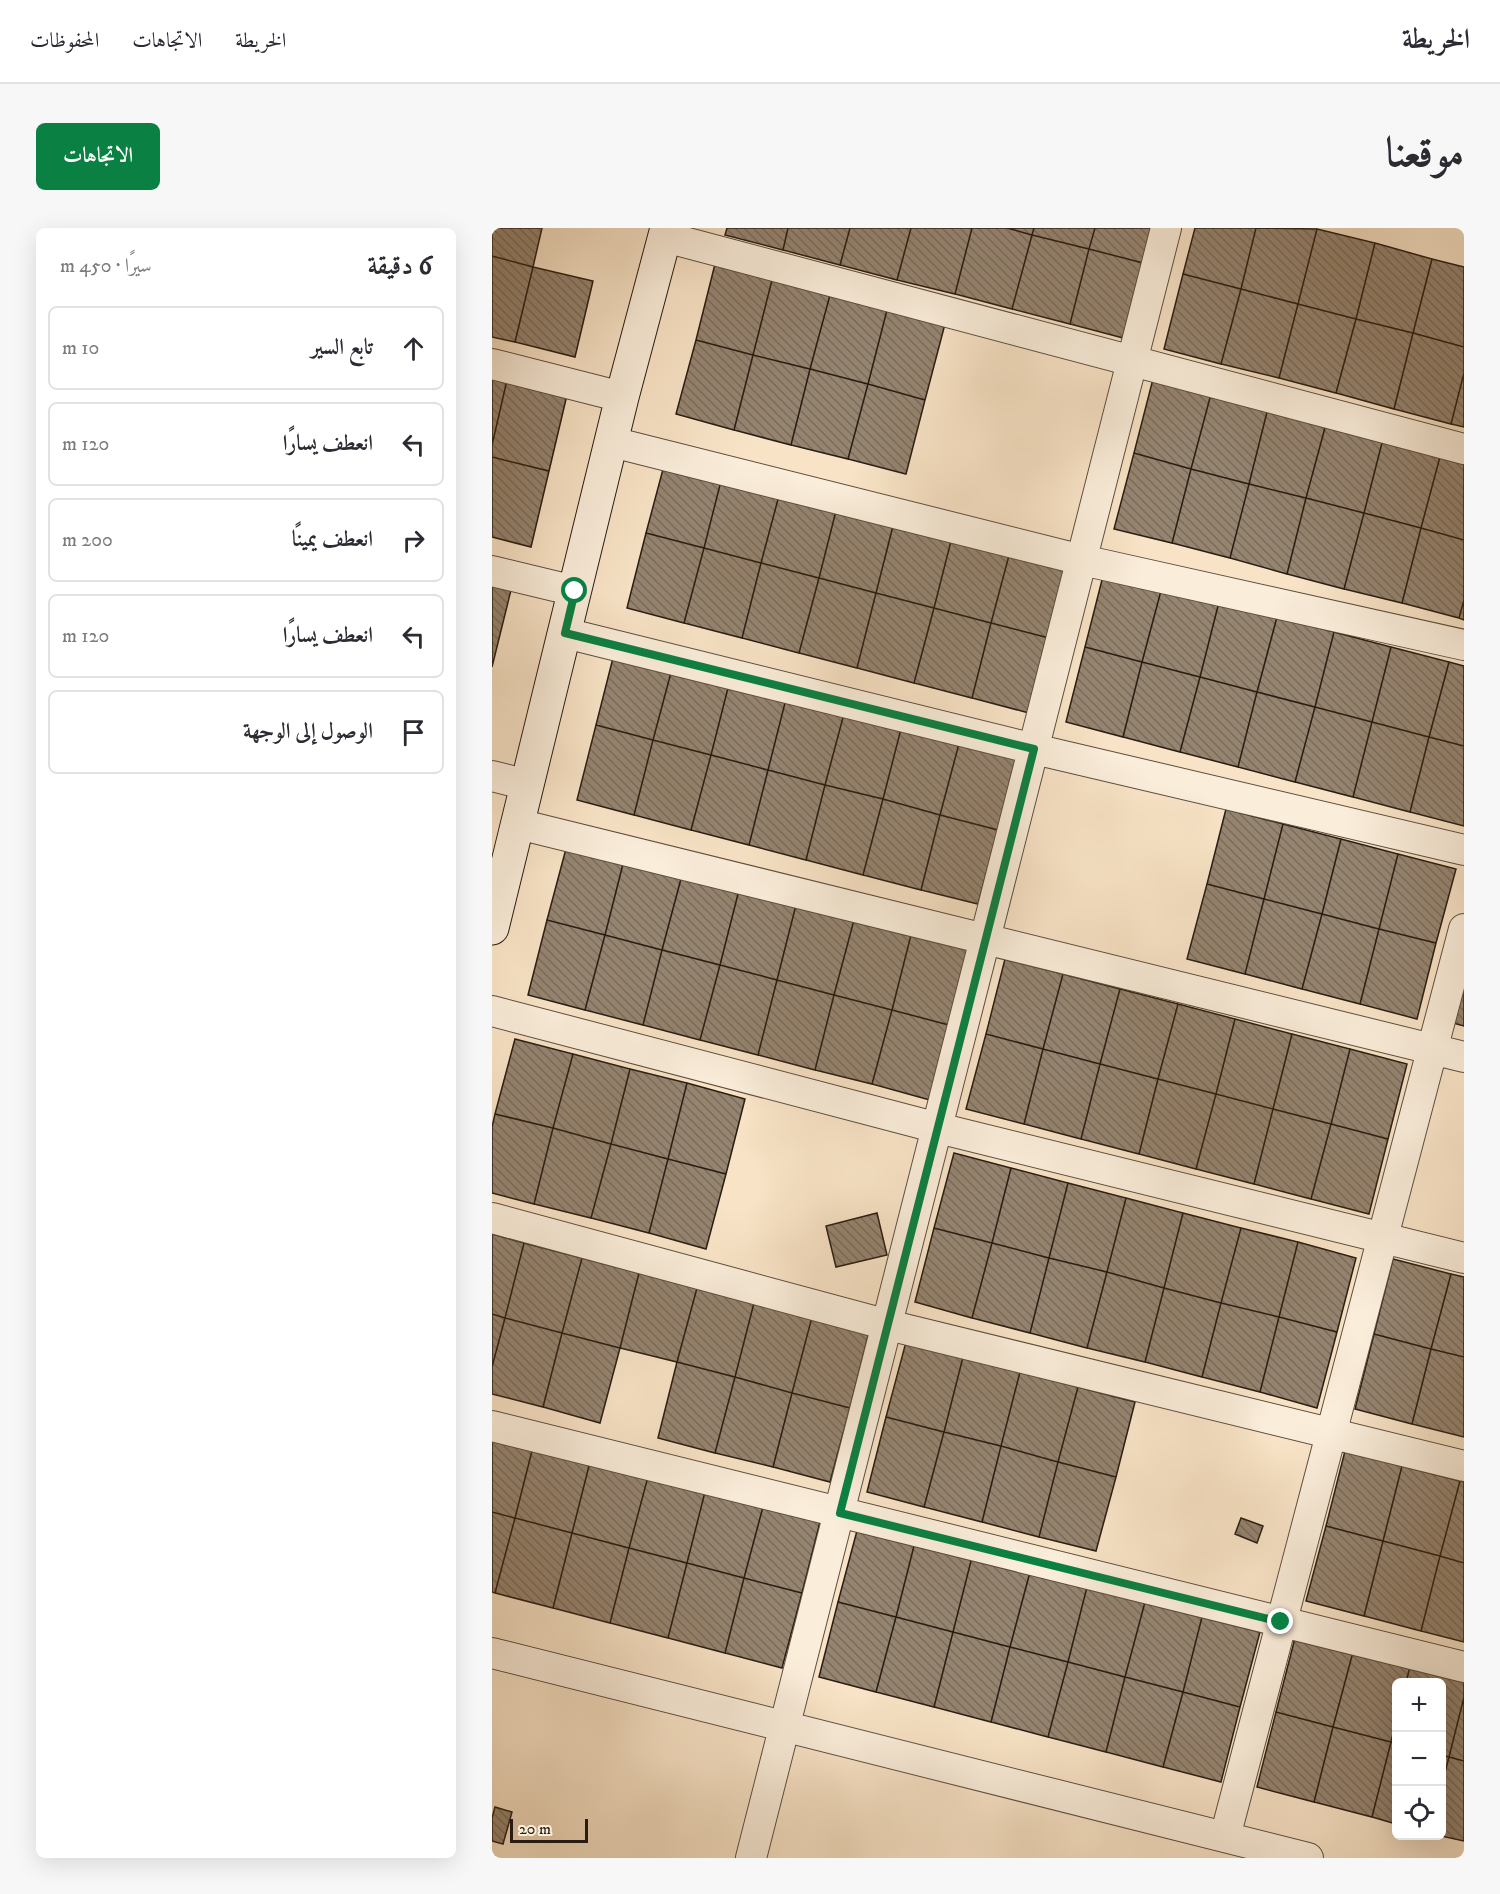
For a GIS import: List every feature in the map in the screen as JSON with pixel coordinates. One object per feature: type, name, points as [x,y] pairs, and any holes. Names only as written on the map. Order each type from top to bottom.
[{"type":"street","points":[[751,1858],[1166,228]]},
{"type":"street","points":[[492,928],[622,397],[666,232],[1133,361],[1464,449]]},
{"type":"street","points":[[492,364],[622,397]]},
{"type":"street","points":[[612,442],[1082,560],[1464,645]]},
{"type":"street","points":[[492,571],[575,591]]},
{"type":"street","points":[[565,633],[1034,749],[1464,850]]},
{"type":"street","points":[[492,776],[528,785]]},
{"type":"street","points":[[518,824],[1464,1057]]},
{"type":"street","points":[[1225,1837],[1464,929]]},
{"type":"street","points":[[492,1011],[938,1128],[1464,1258]]},
{"type":"street","points":[[492,1218],[888,1325],[1330,1436],[1464,1466]]},
{"type":"street","points":[[492,1426],[1464,1668]]},
{"type":"street","points":[[492,1653],[1308,1858]]},
{"type":"building","points":[[492,228],[542,228],[533,267],[492,256]]},
{"type":"building","points":[[727,228],[788,228],[783,250],[725,235]]},
{"type":"building","points":[[788,228],[850,228],[840,265],[783,250]]},
{"type":"building","points":[[850,228],[911,228],[897,280],[840,265]]},
{"type":"building","points":[[911,228],[972,228],[955,294],[897,280]]},
{"type":"building","points":[[972,228],[1007,228],[1032,235],[1012,309],[955,294]]},
{"type":"building","points":[[1007,228],[1034,228],[1032,235]]},
{"type":"building","points":[[1034,228],[1095,228],[1089,249],[1032,235]]},
{"type":"building","points":[[1095,228],[1156,228],[1147,264],[1089,249]]},
{"type":"building","points":[[1195,228],[1256,228],[1241,289],[1183,274]]},
{"type":"building","points":[[1256,228],[1317,229],[1298,304],[1241,289]]},
{"type":"building","points":[[1317,229],[1375,243],[1356,319],[1298,304]]},
{"type":"building","points":[[1032,235],[1089,249],[1070,324],[1012,309]]},
{"type":"building","points":[[1375,243],[1432,259],[1413,333],[1356,319]]},
{"type":"building","points":[[1089,249],[1147,264],[1127,339],[1070,324]]},
{"type":"building","points":[[492,256],[533,267],[515,342],[492,337]]},
{"type":"building","points":[[1432,259],[1464,267],[1464,347],[1413,333]]},
{"type":"building","points":[[715,264],[772,280],[753,355],[696,340]]},
{"type":"building","points":[[533,267],[593,281],[575,357],[515,342]]},
{"type":"building","points":[[1183,274],[1241,289],[1221,364],[1164,349]]},
{"type":"building","points":[[772,280],[830,295],[810,369],[753,355]]},
{"type":"building","points":[[1241,289],[1298,304],[1279,378],[1221,364]]},
{"type":"building","points":[[830,295],[887,310],[868,384],[810,369]]},
{"type":"building","points":[[1298,304],[1356,319],[1336,393],[1279,378]]},
{"type":"building","points":[[887,310],[945,324],[925,400],[868,384]]},
{"type":"building","points":[[1356,319],[1413,333],[1394,409],[1336,393]]},
{"type":"building","points":[[1413,333],[1464,347],[1464,373],[1451,424],[1394,409]]},
{"type":"building","points":[[696,340],[753,355],[734,430],[676,414]]},
{"type":"building","points":[[753,355],[810,369],[791,445],[734,430]]},
{"type":"building","points":[[810,369],[868,384],[848,459],[791,445]]},
{"type":"building","points":[[1464,373],[1464,427],[1451,424]]},
{"type":"building","points":[[492,377],[507,380],[492,445]]},
{"type":"building","points":[[1153,379],[1211,394],[1191,469],[1134,453]]},
{"type":"building","points":[[507,380],[567,395],[549,471],[492,457],[492,445]]},
{"type":"building","points":[[868,384],[925,400],[906,474],[848,459]]},
{"type":"building","points":[[1211,394],[1268,408],[1249,484],[1191,469]]},
{"type":"building","points":[[1268,408],[1326,424],[1306,498],[1249,484]]},
{"type":"building","points":[[1326,424],[1383,439],[1364,513],[1306,498]]},
{"type":"building","points":[[1383,439],[1441,453],[1421,528],[1364,513]]},
{"type":"building","points":[[1134,453],[1191,469],[1172,543],[1114,529]]},
{"type":"building","points":[[1441,453],[1464,459],[1464,540],[1421,528]]},
{"type":"building","points":[[492,457],[549,471],[531,547],[492,537]]},
{"type":"building","points":[[666,458],[723,473],[704,548],[646,533]]},
{"type":"building","points":[[1191,469],[1249,484],[1230,558],[1172,543]]},
{"type":"building","points":[[723,473],[781,488],[761,563],[704,548]]},
{"type":"building","points":[[1249,484],[1306,498],[1287,574],[1230,558]]},
{"type":"building","points":[[781,488],[838,503],[819,578],[761,563]]},
{"type":"building","points":[[1306,498],[1364,513],[1344,589],[1287,574]]},
{"type":"building","points":[[838,503],[895,518],[876,593],[819,578]]},
{"type":"building","points":[[1364,513],[1421,528],[1402,603],[1344,589]]},
{"type":"building","points":[[895,518],[953,533],[934,608],[876,593]]},
{"type":"building","points":[[1421,528],[1464,540],[1464,600],[1459,618],[1402,603]]},
{"type":"building","points":[[646,533],[704,548],[684,623],[627,608]]},
{"type":"building","points":[[953,533],[1011,548],[991,623],[934,608]]},
{"type":"building","points":[[704,548],[761,563],[742,638],[684,623]]},
{"type":"building","points":[[1011,548],[1068,563],[1049,638],[991,623]]},
{"type":"building","points":[[761,563],[819,578],[799,653],[742,638]]},
{"type":"building","points":[[1104,572],[1162,587],[1142,662],[1085,647]]},
{"type":"building","points":[[819,578],[876,593],[857,668],[799,653]]},
{"type":"building","points":[[492,585],[511,590],[492,667]]},
{"type":"building","points":[[1162,587],[1219,602],[1200,677],[1142,662]]},
{"type":"building","points":[[876,593],[934,608],[914,683],[857,668]]},
{"type":"building","points":[[1464,600],[1464,620],[1459,618]]},
{"type":"building","points":[[1219,602],[1277,617],[1257,692],[1200,677]]},
{"type":"building","points":[[934,608],[991,623],[972,698],[914,683]]},
{"type":"building","points":[[1277,617],[1334,632],[1315,707],[1257,692]]},
{"type":"building","points":[[991,623],[1049,638],[1029,713],[972,698]]},
{"type":"building","points":[[1334,632],[1391,647],[1372,722],[1315,707]]},
{"type":"building","points":[[1085,647],[1142,662],[1123,737],[1066,722]]},
{"type":"building","points":[[1391,647],[1449,662],[1429,737],[1372,722]]},
{"type":"building","points":[[615,650],[673,665],[653,740],[596,725]]},
{"type":"building","points":[[1142,662],[1200,677],[1180,752],[1123,737]]},
{"type":"building","points":[[1449,662],[1464,666],[1464,746],[1429,737]]},
{"type":"building","points":[[673,665],[730,680],[711,755],[653,740]]},
{"type":"building","points":[[1200,677],[1257,692],[1238,767],[1180,752]]},
{"type":"building","points":[[730,680],[787,695],[768,770],[711,755]]},
{"type":"building","points":[[1257,692],[1315,707],[1295,782],[1238,767]]},
{"type":"building","points":[[787,695],[845,710],[825,785],[768,770]]},
{"type":"building","points":[[1315,707],[1372,722],[1353,797],[1295,782]]},
{"type":"building","points":[[845,710],[902,725],[883,799],[825,785]]},
{"type":"building","points":[[1372,722],[1429,737],[1410,812],[1353,797]]},
{"type":"building","points":[[596,725],[653,740],[634,815],[577,800]]},
{"type":"building","points":[[902,725],[960,740],[940,815],[883,799]]},
{"type":"building","points":[[1429,737],[1464,746],[1464,826],[1410,812]]},
{"type":"building","points":[[653,740],[711,755],[691,830],[634,815]]},
{"type":"building","points":[[960,740],[1017,755],[998,830],[940,815]]},
{"type":"building","points":[[711,755],[768,770],[749,845],[691,830]]},
{"type":"building","points":[[768,770],[825,785],[806,860],[749,845]]},
{"type":"building","points":[[825,785],[883,799],[863,875],[806,860]]},
{"type":"building","points":[[883,799],[940,815],[921,890],[863,875]]},
{"type":"building","points":[[1226,809],[1283,824],[1264,899],[1207,884]]},
{"type":"building","points":[[940,815],[998,830],[978,904],[921,890]]},
{"type":"building","points":[[1283,824],[1341,839],[1322,914],[1264,899]]},
{"type":"building","points":[[1341,839],[1398,854],[1379,929],[1322,914]]},
{"type":"building","points":[[567,845],[624,860],[605,935],[547,920]]},
{"type":"building","points":[[1398,854],[1456,869],[1436,943],[1379,929]]},
{"type":"building","points":[[624,860],[682,875],[662,950],[605,935]]},
{"type":"building","points":[[682,875],[739,890],[720,965],[662,950]]},
{"type":"building","points":[[1207,884],[1264,899],[1245,974],[1187,959]]},
{"type":"building","points":[[739,890],[796,905],[777,980],[720,965]]},
{"type":"building","points":[[1264,899],[1322,914],[1302,989],[1245,974]]},
{"type":"building","points":[[796,905],[854,920],[834,995],[777,980]]},
{"type":"building","points":[[1322,914],[1379,929],[1360,1004],[1302,989]]},
{"type":"building","points":[[547,920],[605,935],[585,1010],[528,995]]},
{"type":"building","points":[[854,920],[911,935],[892,1010],[834,995]]},
{"type":"building","points":[[1379,929],[1436,943],[1417,1019],[1360,1004]]},
{"type":"building","points":[[605,935],[662,950],[643,1025],[585,1010]]},
{"type":"building","points":[[911,935],[969,950],[949,1025],[892,1010]]},
{"type":"building","points":[[662,950],[720,965],[700,1040],[643,1025]]},
{"type":"building","points":[[1005,959],[1063,974],[1043,1049],[986,1034]]},
{"type":"building","points":[[720,965],[777,980],[758,1055],[700,1040]]},
{"type":"building","points":[[1063,974],[1120,989],[1100,1064],[1043,1049]]},
{"type":"building","points":[[777,980],[834,995],[815,1070],[758,1055]]},
{"type":"building","points":[[1464,980],[1464,1026],[1453,1023]]},
{"type":"building","points":[[1120,989],[1178,1004],[1158,1079],[1100,1064]]},
{"type":"building","points":[[834,995],[892,1010],[872,1084],[815,1070]]},
{"type":"building","points":[[1178,1004],[1235,1019],[1216,1094],[1158,1079]]},
{"type":"building","points":[[892,1010],[949,1025],[930,1100],[872,1084]]},
{"type":"building","points":[[1235,1019],[1292,1034],[1273,1109],[1216,1094]]},
{"type":"building","points":[[986,1034],[1043,1049],[1024,1124],[966,1109]]},
{"type":"building","points":[[1292,1034],[1350,1049],[1331,1124],[1273,1109]]},
{"type":"building","points":[[515,1039],[573,1054],[553,1128],[495,1114]]},
{"type":"building","points":[[1043,1049],[1100,1064],[1081,1139],[1024,1124]]},
{"type":"building","points":[[1350,1049],[1407,1064],[1388,1139],[1331,1124]]},
{"type":"building","points":[[573,1054],[630,1069],[611,1144],[553,1128]]},
{"type":"building","points":[[1100,1064],[1158,1079],[1139,1154],[1081,1139]]},
{"type":"building","points":[[630,1069],[687,1083],[668,1159],[611,1144]]},
{"type":"building","points":[[1158,1079],[1216,1094],[1196,1169],[1139,1154]]},
{"type":"building","points":[[687,1083],[745,1099],[726,1174],[668,1159]]},
{"type":"building","points":[[1216,1094],[1273,1109],[1254,1184],[1196,1169]]},
{"type":"building","points":[[1273,1109],[1331,1124],[1311,1199],[1254,1184]]},
{"type":"building","points":[[495,1114],[553,1128],[534,1204],[492,1193],[492,1127]]},
{"type":"building","points":[[1331,1124],[1388,1139],[1369,1214],[1311,1199]]},
{"type":"building","points":[[553,1128],[611,1144],[591,1218],[534,1204]]},
{"type":"building","points":[[611,1144],[668,1159],[649,1233],[591,1218]]},
{"type":"building","points":[[954,1153],[1011,1168],[992,1243],[934,1228]]},
{"type":"building","points":[[668,1159],[726,1174],[706,1249],[649,1233]]},
{"type":"building","points":[[1011,1168],[1068,1183],[1049,1258],[992,1243]]},
{"type":"building","points":[[1068,1183],[1126,1198],[1107,1272],[1049,1258]]},
{"type":"building","points":[[1126,1198],[1183,1213],[1164,1288],[1107,1272]]},
{"type":"building","points":[[877,1213],[887,1255],[836,1267],[826,1226]]},
{"type":"building","points":[[1183,1213],[1241,1228],[1221,1303],[1164,1288]]},
{"type":"building","points":[[934,1228],[992,1243],[972,1318],[915,1302]]},
{"type":"building","points":[[1241,1228],[1298,1242],[1279,1317],[1221,1303]]},
{"type":"building","points":[[492,1234],[524,1243],[505,1318],[492,1314]]},
{"type":"building","points":[[1298,1242],[1356,1258],[1337,1332],[1279,1317]]},
{"type":"building","points":[[524,1243],[582,1258],[562,1333],[505,1318]]},
{"type":"building","points":[[992,1243],[1049,1258],[1030,1333],[972,1318]]},
{"type":"building","points":[[582,1258],[639,1273],[620,1348],[562,1333]]},
{"type":"building","points":[[1049,1258],[1107,1272],[1087,1348],[1030,1333]]},
{"type":"building","points":[[1393,1259],[1451,1274],[1431,1349],[1374,1334]]},
{"type":"building","points":[[1107,1272],[1164,1288],[1145,1362],[1087,1348]]},
{"type":"building","points":[[639,1273],[697,1288],[677,1362],[620,1348]]},
{"type":"building","points":[[1451,1274],[1464,1277],[1464,1357],[1431,1349]]},
{"type":"building","points":[[697,1288],[754,1303],[735,1377],[677,1362]]},
{"type":"building","points":[[1164,1288],[1221,1303],[1202,1377],[1145,1362]]},
{"type":"building","points":[[754,1303],[812,1317],[792,1393],[735,1377]]},
{"type":"building","points":[[1221,1303],[1279,1317],[1260,1392],[1202,1377]]},
{"type":"building","points":[[492,1314],[505,1318],[492,1367]]},
{"type":"building","points":[[812,1317],[869,1332],[850,1408],[792,1393]]},
{"type":"building","points":[[1279,1317],[1337,1332],[1317,1408],[1260,1392]]},
{"type":"building","points":[[505,1318],[562,1333],[543,1407],[492,1394],[492,1367]]},
{"type":"building","points":[[562,1333],[620,1348],[600,1423],[543,1407]]},
{"type":"building","points":[[1374,1334],[1431,1349],[1412,1424],[1355,1409]]},
{"type":"building","points":[[906,1342],[963,1357],[944,1432],[886,1417]]},
{"type":"building","points":[[1431,1349],[1464,1357],[1464,1437],[1412,1424]]},
{"type":"building","points":[[963,1357],[1020,1372],[1001,1446],[944,1432]]},
{"type":"building","points":[[677,1362],[735,1377],[715,1453],[658,1438]]},
{"type":"building","points":[[1020,1372],[1078,1387],[1058,1462],[1001,1446]]},
{"type":"building","points":[[735,1377],[792,1393],[773,1467],[715,1453]]},
{"type":"building","points":[[1078,1387],[1135,1402],[1116,1477],[1058,1462]]},
{"type":"building","points":[[792,1393],[850,1408],[830,1482],[773,1467]]},
{"type":"building","points":[[886,1417],[944,1432],[924,1507],[867,1492]]},
{"type":"building","points":[[492,1432],[534,1443],[515,1518],[492,1512]]},
{"type":"building","points":[[944,1432],[1001,1446],[982,1522],[924,1507]]},
{"type":"building","points":[[534,1443],[591,1458],[572,1533],[515,1518]]},
{"type":"building","points":[[1001,1446],[1058,1462],[1039,1537],[982,1522]]},
{"type":"building","points":[[1345,1451],[1402,1466],[1383,1541],[1326,1526]]},
{"type":"building","points":[[591,1458],[649,1473],[629,1548],[572,1533]]},
{"type":"building","points":[[1058,1462],[1116,1477],[1096,1551],[1039,1537]]},
{"type":"building","points":[[1402,1466],[1460,1481],[1440,1556],[1383,1541]]},
{"type":"building","points":[[649,1473],[706,1488],[687,1563],[629,1548]]},
{"type":"building","points":[[1460,1481],[1464,1482],[1464,1563],[1440,1556]]},
{"type":"building","points":[[706,1488],[764,1503],[744,1578],[687,1563]]},
{"type":"building","points":[[764,1503],[821,1518],[802,1593],[744,1578]]},
{"type":"building","points":[[492,1512],[515,1518],[495,1593],[492,1592]]},
{"type":"building","points":[[515,1518],[572,1533],[553,1608],[495,1593]]},
{"type":"building","points":[[1241,1518],[1263,1526],[1257,1543],[1235,1534]]},
{"type":"building","points":[[1326,1526],[1383,1541],[1364,1616],[1306,1601]]},
{"type":"building","points":[[858,1527],[915,1542],[896,1617],[838,1602]]},
{"type":"building","points":[[572,1533],[629,1548],[610,1623],[553,1608]]},
{"type":"building","points":[[1383,1541],[1440,1556],[1421,1631],[1364,1616]]},
{"type":"building","points":[[915,1542],[972,1557],[953,1632],[896,1617]]},
{"type":"building","points":[[629,1548],[687,1563],[668,1638],[610,1623]]},
{"type":"building","points":[[1440,1556],[1464,1563],[1464,1642],[1421,1631]]},
{"type":"building","points":[[972,1557],[1030,1572],[1010,1647],[953,1632]]},
{"type":"building","points":[[687,1563],[744,1578],[725,1653],[668,1638]]},
{"type":"building","points":[[1030,1572],[1087,1587],[1068,1662],[1010,1647]]},
{"type":"building","points":[[744,1578],[802,1593],[782,1668],[725,1653]]},
{"type":"building","points":[[1087,1587],[1145,1602],[1125,1677],[1068,1662]]},
{"type":"building","points":[[838,1602],[896,1617],[876,1692],[819,1677]]},
{"type":"building","points":[[1145,1602],[1202,1617],[1183,1692],[1125,1677]]},
{"type":"building","points":[[896,1617],[953,1632],[934,1707],[876,1692]]},
{"type":"building","points":[[1202,1617],[1260,1632],[1240,1707],[1183,1692]]},
{"type":"building","points":[[953,1632],[1010,1647],[991,1722],[934,1707]]},
{"type":"building","points":[[1295,1638],[1353,1652],[1333,1727],[1276,1712]]},
{"type":"building","points":[[1010,1647],[1068,1662],[1048,1737],[991,1722]]},
{"type":"building","points":[[1353,1652],[1410,1667],[1407,1678],[1392,1678],[1391,1742],[1333,1727]]},
{"type":"building","points":[[1068,1662],[1125,1677],[1106,1752],[1048,1737]]},
{"type":"building","points":[[1410,1667],[1464,1681],[1464,1697],[1449,1757],[1446,1756],[1446,1678],[1407,1678]]},
{"type":"building","points":[[1125,1677],[1183,1692],[1163,1767],[1106,1752]]},
{"type":"building","points":[[1183,1692],[1240,1707],[1221,1782],[1163,1767]]},
{"type":"building","points":[[1464,1697],[1464,1761],[1449,1757]]},
{"type":"building","points":[[1276,1712],[1333,1727],[1314,1802],[1257,1787]]},
{"type":"building","points":[[1333,1727],[1391,1742],[1372,1817],[1314,1802]]},
{"type":"building","points":[[1391,1742],[1392,1823],[1372,1817]]},
{"type":"building","points":[[1449,1757],[1464,1761],[1464,1841],[1446,1837],[1446,1769]]},
{"type":"building","points":[[495,1807],[512,1812],[503,1844],[492,1841],[492,1818]]},
{"type":"route","points":[[575,591],[565,633],[1034,749],[840,1513],[1281,1622]]}]
